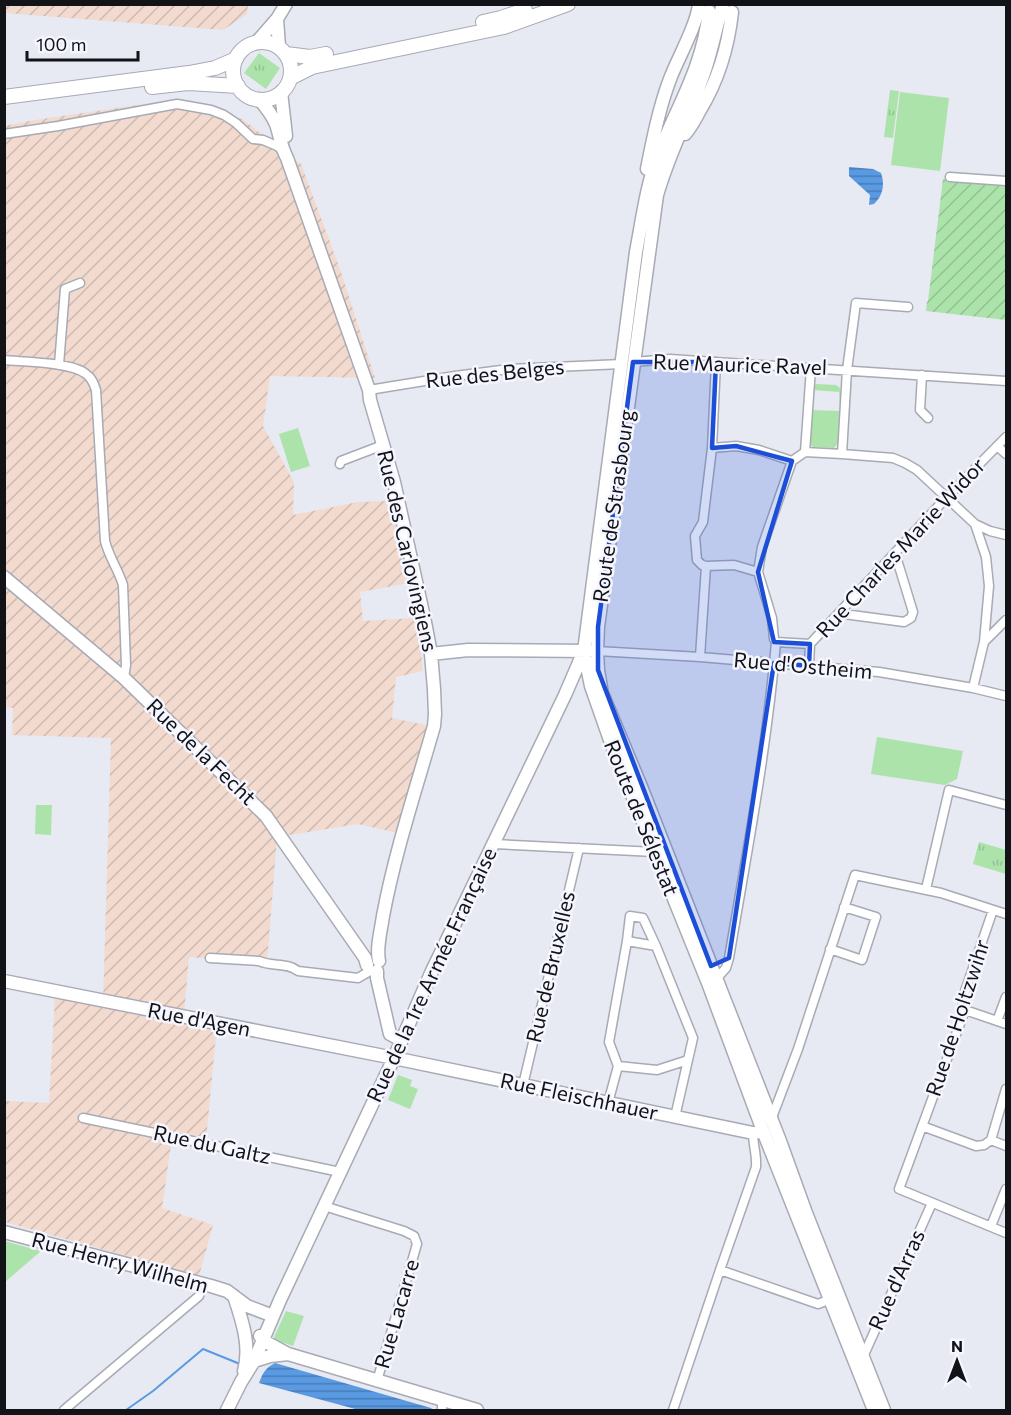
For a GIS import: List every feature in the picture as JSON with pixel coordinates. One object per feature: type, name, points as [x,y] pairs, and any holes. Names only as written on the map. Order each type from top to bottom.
[{"type":"main road","points":[[256,43],[277,19],[286,4]]},
{"type":"main road","points":[[277,19],[282,51],[291,69],[290,78],[287,86],[281,92],[267,99],[251,97],[238,86],[234,77],[234,68],[241,51],[256,43],[264,42],[282,51],[310,57],[501,18],[541,4]]},
{"type":"main road","points":[[290,78],[312,67],[504,27],[568,4]]},
{"type":"main road","name":"Route de Strasbourg","points":[[646,197],[646,176],[669,81],[695,19],[704,8]]},
{"type":"main road","name":"Route de Strasbourg","points":[[590,651],[627,363],[636,252],[646,197],[657,159],[691,83],[707,33],[704,8]]},
{"type":"main road","name":"Route de Strasbourg","points":[[627,363],[663,172],[675,146],[689,130],[708,96],[720,67],[729,39],[727,8]]},
{"type":"main road","points":[[4,97],[189,73],[215,68],[236,59]]},
{"type":"main road","points":[[4,106],[188,83],[238,86]]},
{"type":"main road","name":"Rue des Carlovingiens","points":[[281,92],[288,149],[285,154]]},
{"type":"main road","name":"Rue des Carlovingiens","points":[[260,99],[276,124],[369,390],[399,501],[431,654],[434,726],[396,860],[373,965]]},
{"type":"main road","name":"Rue de la Fecht","points":[[4,577],[124,678],[266,816],[373,965],[390,1034],[401,1040]]},
{"type":"main road","points":[[431,654],[468,650],[590,651]]},
{"type":"main road","name":"Rue de la 1re Armée Française","points":[[280,1300],[394,1058],[432,971],[572,682],[590,651]]},
{"type":"main road","name":"Route de Sélestat","points":[[590,651],[591,686],[611,743],[655,852],[771,1120],[859,1359],[874,1410]]},
{"type":"main road","name":"Route de Sélestat","points":[[590,651],[598,670],[602,693],[711,966],[712,981],[758,1132],[831,1299],[884,1410]]},
{"type":"main road","points":[[572,682],[591,686]]},
{"type":"main road","name":"Rue d'Agen","points":[[4,981],[394,1058]]},
{"type":"main road","name":"Rue Fleischhauer","points":[[394,1058],[675,1117],[758,1132]]},
{"type":"main road","points":[[758,1132],[771,1120]]},
{"type":"main road","name":"Rue Henry Wilhelm","points":[[4,1232],[227,1291],[247,1306],[268,1314]]},
{"type":"main road","name":"Rue Henry Wilhelm","points":[[234,1296],[248,1354],[241,1382]]},
{"type":"main road","points":[[280,1300],[268,1314],[260,1329],[264,1341],[288,1354],[377,1381],[442,1405],[477,1410]]},
{"type":"main road","points":[[227,1410],[264,1341],[280,1300]]},
{"type":"main road","points":[[254,1361],[288,1354]]},
{"type":"street","points":[[4,134],[177,104],[212,110],[224,115],[253,139],[277,146],[285,154]]},
{"type":"street","points":[[262,140],[276,124]]},
{"type":"street","points":[[950,177],[1006,181]]},
{"type":"street","points":[[59,365],[65,289],[80,283]]},
{"type":"street","name":"Rue Maurice Ravel","points":[[847,370],[856,303],[908,307]]},
{"type":"street","name":"Rue Maurice Ravel","points":[[627,363],[670,359],[1006,381]]},
{"type":"street","points":[[4,360],[74,368],[85,373],[93,381],[96,390],[105,541],[110,558],[123,585],[126,665],[124,678]]},
{"type":"street","points":[[716,362],[712,448],[703,522],[694,536],[697,560],[706,566],[734,565],[758,572]]},
{"type":"street","name":"Rue des Belges","points":[[369,390],[509,369],[627,363]]},
{"type":"street","points":[[805,452],[811,368]]},
{"type":"street","points":[[842,454],[847,370]]},
{"type":"street","points":[[922,375],[920,410],[928,418]]},
{"type":"street","name":"Rue Charles Marie Widor","points":[[809,666],[810,644],[1006,437]]},
{"type":"street","points":[[340,464],[341,461],[383,446]]},
{"type":"street","points":[[712,448],[736,446],[759,450],[792,461]]},
{"type":"street","points":[[997,446],[1006,454]]},
{"type":"street","points":[[712,981],[726,968],[729,958],[772,694],[776,642],[772,618],[758,572],[762,547],[792,461],[805,452],[893,458],[916,470],[975,524],[1006,536]]},
{"type":"street","points":[[973,688],[984,642],[989,586],[986,557],[975,524]]},
{"type":"street","points":[[841,611],[844,614],[904,622],[911,618],[913,612],[898,563],[892,556]]},
{"type":"street","points":[[700,657],[706,566]]},
{"type":"street","points":[[984,642],[1006,620]]},
{"type":"street","name":"Rue d'Ostheim","points":[[776,642],[810,644]]},
{"type":"street","name":"Rue d'Ostheim","points":[[590,651],[700,657],[879,672],[1006,696]]},
{"type":"street","points":[[926,890],[949,790],[1006,805]]},
{"type":"street","points":[[494,844],[655,852]]},
{"type":"street","name":"Rue de Bruxelles","points":[[523,1085],[579,848]]},
{"type":"street","points":[[771,1120],[798,1049],[855,875],[926,890],[1006,914]]},
{"type":"street","points":[[830,950],[862,960],[876,917],[844,907]]},
{"type":"street","name":"Rue de Holtzwihr","points":[[932,1203],[899,1189],[965,1010],[962,1000],[993,910]]},
{"type":"street","points":[[608,1103],[618,1066],[609,1042],[630,916],[643,918],[693,1038],[675,1117]]},
{"type":"street","points":[[627,941],[656,946]]},
{"type":"street","points":[[210,958],[259,961],[265,964],[292,966],[298,971],[358,978],[373,965]]},
{"type":"street","points":[[711,966],[729,958]]},
{"type":"street","points":[[997,1021],[1006,997]]},
{"type":"street","points":[[965,1010],[1006,1024]]},
{"type":"street","points":[[618,1066],[657,1070],[688,1060]]},
{"type":"street","points":[[922,1126],[976,1146],[984,1145],[991,1140],[1006,1089]]},
{"type":"street","name":"Rue du Galtz","points":[[82,1118],[340,1172]]},
{"type":"street","points":[[673,1410],[756,1167],[757,1156],[753,1145],[758,1132]]},
{"type":"street","points":[[991,1140],[1006,1146]]},
{"type":"street","points":[[991,1226],[1006,1189]]},
{"type":"street","points":[[932,1203],[1006,1233]]},
{"type":"street","name":"Rue d'Arras","points":[[859,1359],[932,1203]]},
{"type":"street","name":"Rue Lacarre","points":[[324,1206],[414,1236],[417,1244],[377,1381]]},
{"type":"street","points":[[720,1270],[818,1304],[831,1299]]},
{"type":"street","points":[[64,1410],[199,1296],[204,1284]]},
{"type":"highlighted area","points":[[633,362],[716,362],[712,448],[736,446],[792,461],[758,572],[774,642],[810,644],[809,666],[774,663],[729,958],[711,966],[598,670],[598,627]]},
{"type":"shaded area","points":[[4,5],[248,5],[247,14],[223,30],[5,13]]},
{"type":"shaded area","points":[[179,99],[242,119],[301,164],[341,272],[375,378],[270,376],[263,426],[294,482],[293,515],[358,502],[391,501],[409,583],[360,592],[363,621],[417,618],[423,671],[396,677],[392,718],[430,726],[402,834],[358,824],[277,837],[267,963],[189,957],[184,1014],[217,1025],[205,1151],[171,1144],[162,1208],[213,1225],[199,1276],[5,1222],[5,1101],[49,1103],[55,997],[103,1004],[111,738],[12,735],[13,708],[5,707],[4,126]]},
{"type":"green space","points":[[259,53],[280,68],[266,89],[244,73]]},
{"type":"green space","points":[[890,90],[899,91],[893,138],[884,137]]},
{"type":"green space","points":[[900,92],[949,98],[940,171],[891,165]]},
{"type":"green space","points":[[943,179],[1006,183],[1006,320],[926,311]]},
{"type":"green space","points":[[816,384],[836,385],[840,388],[838,443],[834,448],[813,447],[809,443],[813,386]],"holes":[[[813,390],[839,392],[839,411],[812,410]]]},
{"type":"green space","points":[[298,428],[310,466],[291,472],[279,434]]},
{"type":"green space","points":[[877,737],[963,751],[957,779],[945,785],[871,774]]},
{"type":"green space","points":[[36,805],[52,805],[51,835],[35,834]]},
{"type":"green space","points":[[979,842],[1006,850],[1006,874],[973,864]]},
{"type":"green space","points":[[398,1075],[412,1080],[410,1086],[418,1089],[410,1109],[388,1100]]},
{"type":"green space","points":[[4,1241],[41,1251],[5,1282],[4,1282]]},
{"type":"green space","points":[[286,1311],[304,1316],[293,1346],[275,1340],[274,1337]]},
{"type":"water","points":[[849,167],[873,169],[881,173],[882,190],[874,204],[869,205],[870,195],[849,176]]},
{"type":"water","points":[[275,1363],[433,1410],[359,1410],[259,1383],[265,1371]]},
{"type":"waterway","points":[[126,1410],[153,1391],[203,1349],[240,1364]]}]
